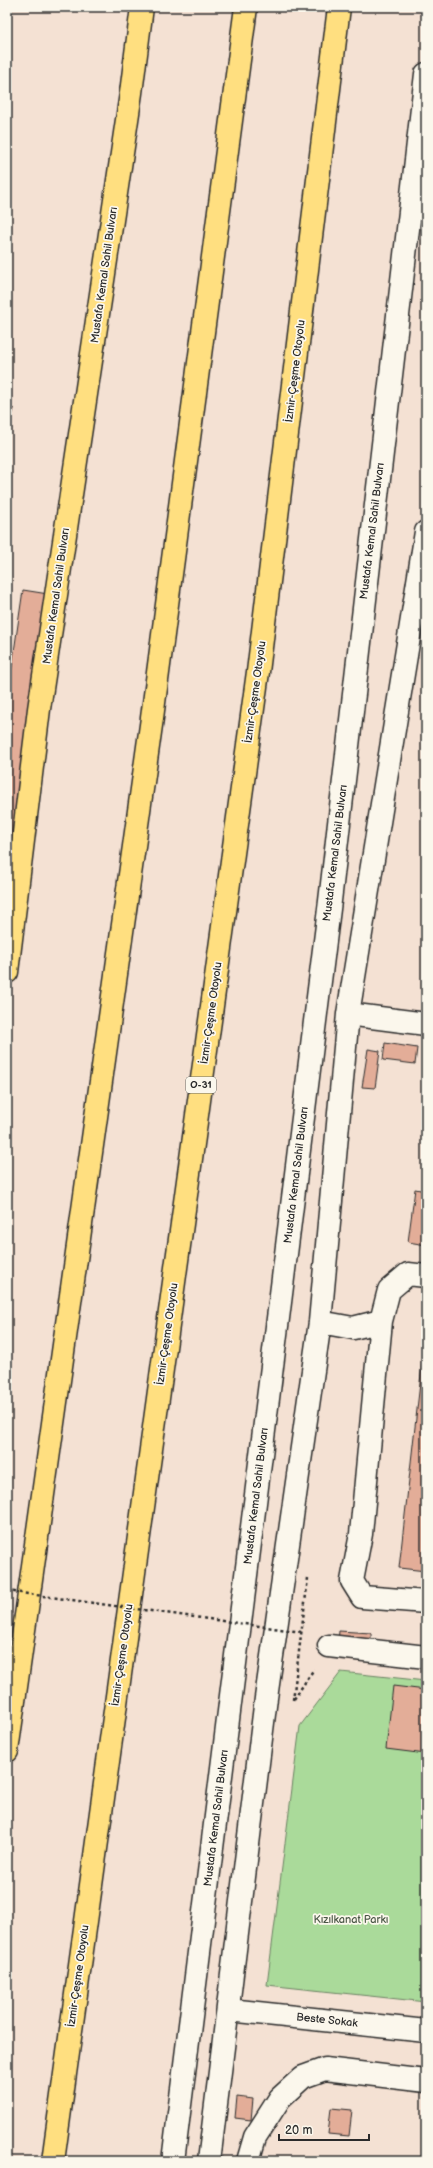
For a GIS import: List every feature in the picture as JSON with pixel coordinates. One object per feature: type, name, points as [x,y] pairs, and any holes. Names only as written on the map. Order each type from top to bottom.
[{"type":"main road","name":"Mustafa Kemal Sahil Bulvarı","points":[[7,972],[39,708],[131,93],[142,7]]},
{"type":"main road","points":[[7,1751],[152,718],[246,7]]},
{"type":"main road","name":"İzmir-Çeşme Otoyolu","points":[[53,2161],[258,672],[339,7]]},
{"type":"street","name":"Mustafa Kemal Sahil Bulvarı","points":[[173,2161],[419,187],[426,74]]},
{"type":"street","points":[[209,2161],[229,2010],[266,1698],[320,1322],[348,1014],[426,532]]},
{"type":"street","points":[[348,1014],[426,1024]]},
{"type":"street","points":[[426,1276],[408,1274],[389,1290],[382,1321],[361,1534],[352,1581],[362,1597],[426,1602]]},
{"type":"street","points":[[320,1322],[353,1328],[382,1321]]},
{"type":"street","points":[[329,1646],[426,1657]]},
{"type":"street","name":"Beste Sokak","points":[[229,2010],[426,2031]]},
{"type":"street","points":[[248,2161],[255,2137],[280,2098],[303,2077],[325,2069],[426,2081]]},
{"type":"path","points":[[293,1700],[308,1578]]},
{"type":"path","points":[[7,1591],[302,1632]]},
{"type":"green space","name":"Kızılkanat Parkı","points":[[341,1672],[426,1681],[426,2002],[267,1985],[300,1726]]},
{"type":"building","points":[[7,407],[14,409],[7,433]]},
{"type":"building","points":[[23,590],[48,594],[7,877],[7,700]]},
{"type":"building","points":[[385,1043],[417,1048],[415,1064],[383,1060]]},
{"type":"building","points":[[368,1049],[380,1051],[375,1088],[362,1087]]},
{"type":"building","points":[[426,1064],[426,1073],[422,1070]]},
{"type":"building","points":[[415,1189],[426,1191],[426,1245],[408,1242]]},
{"type":"building","points":[[426,1330],[426,1571],[399,1568]]},
{"type":"building","points":[[339,1631],[371,1633],[371,1646],[338,1643]]},
{"type":"building","points":[[393,1686],[426,1690],[426,1754],[386,1749]]},
{"type":"building","points":[[237,2097],[253,2099],[251,2120],[235,2118]]},
{"type":"building","points":[[331,2108],[352,2110],[349,2136],[328,2134]]}]
